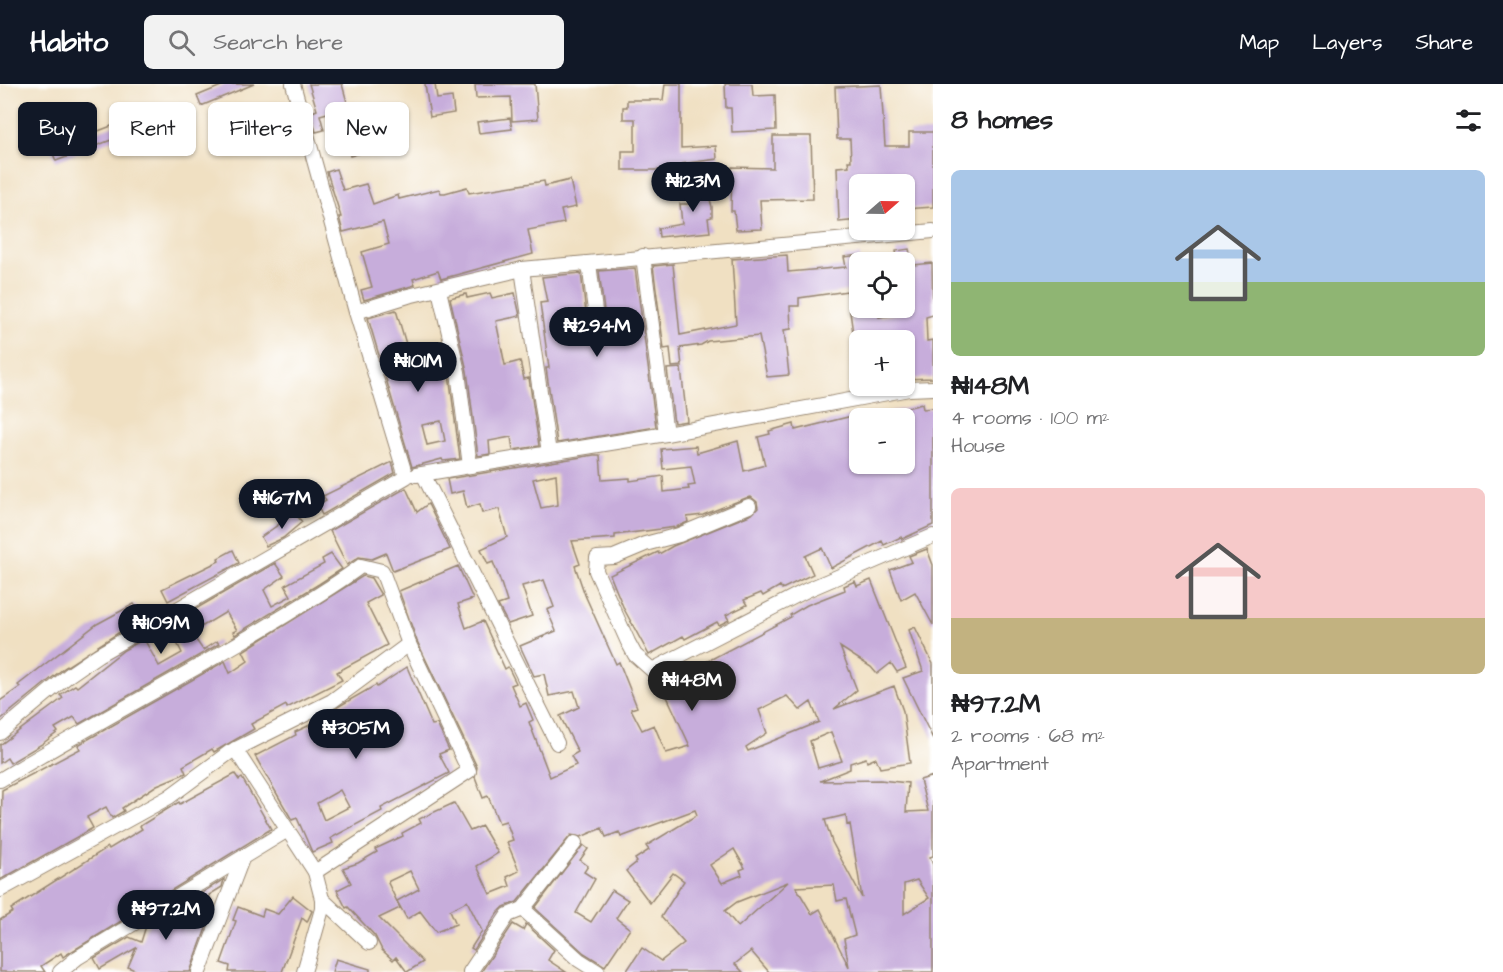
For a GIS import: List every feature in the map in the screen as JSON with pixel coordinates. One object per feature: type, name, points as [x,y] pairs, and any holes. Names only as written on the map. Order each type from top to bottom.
[{"type":"street","points":[[292,84],[356,312],[406,477]]},
{"type":"street","points":[[356,312],[522,269],[643,256],[933,231]]},
{"type":"street","points":[[643,256],[666,434]]},
{"type":"street","points":[[589,263],[596,319]]},
{"type":"street","points":[[522,269],[549,453]]},
{"type":"street","points":[[439,290],[458,372],[471,466]]},
{"type":"street","points":[[0,733],[69,675],[98,655],[406,477],[666,434],[819,404],[909,389],[933,388]]},
{"type":"street","points":[[423,474],[557,743]]},
{"type":"street","points":[[749,506],[679,535],[645,544],[614,557],[597,558],[596,571],[634,655],[652,670],[807,590],[933,536]]},
{"type":"street","points":[[0,780],[75,735],[192,671],[338,584],[361,566],[382,571],[409,644],[469,771],[315,872]]},
{"type":"street","points":[[0,890],[169,797],[235,749],[332,700],[409,644]]},
{"type":"street","points":[[235,749],[286,831],[315,872],[322,899],[304,972]]},
{"type":"street","points":[[60,972],[77,957],[286,831]]},
{"type":"street","points":[[470,972],[508,915],[523,909],[575,843]]},
{"type":"street","points":[[199,972],[242,859]]},
{"type":"street","points":[[322,899],[369,943]]},
{"type":"street","points":[[523,909],[579,960],[598,972]]},
{"type":"building","points":[[226,84],[254,84],[201,106],[197,96]]},
{"type":"building","points":[[309,84],[342,84],[347,102],[325,102],[325,114],[320,115],[324,130],[316,132],[313,112],[317,110]]},
{"type":"building","points":[[425,84],[435,84],[437,99],[452,97],[454,113],[430,117]]},
{"type":"building","points":[[475,84],[535,84],[538,119],[512,121],[511,97],[476,98]]},
{"type":"building","points":[[665,84],[681,84],[681,148],[716,146],[717,159],[681,164],[681,170],[622,170],[622,151],[635,151],[635,119],[623,119],[623,107],[627,107],[627,100],[663,100]]},
{"type":"building","points":[[725,84],[752,84],[753,96],[775,95],[776,130],[732,132],[731,108],[726,108]]},
{"type":"building","points":[[881,85],[885,146],[909,146],[909,132],[933,132],[933,207],[915,208],[915,174],[849,174],[849,221],[839,222],[837,167],[849,166],[848,161],[851,161],[850,139],[837,139],[835,87]]},
{"type":"building","points":[[510,118],[512,129],[479,133],[477,122]]},
{"type":"building","points":[[109,127],[109,141],[97,145],[97,131]]},
{"type":"building","points":[[773,136],[811,136],[813,199],[760,200],[762,229],[736,230],[734,211],[731,211],[732,167],[773,168]]},
{"type":"building","points":[[54,156],[69,156],[56,161]]},
{"type":"building","points":[[336,169],[343,190],[366,184],[373,204],[398,195],[399,199],[439,189],[441,193],[445,193],[467,187],[469,193],[544,181],[545,186],[570,180],[576,207],[561,210],[564,223],[528,230],[533,254],[441,279],[438,271],[413,279],[415,285],[364,300],[361,290],[372,287],[362,252],[389,244],[383,222],[343,232],[339,217],[341,217],[327,172]]},
{"type":"building","points":[[705,180],[712,207],[712,217],[708,218],[710,232],[659,237],[658,228],[682,224],[680,204],[691,204],[688,183]]},
{"type":"building","points":[[909,249],[910,252],[896,252]]},
{"type":"building","points":[[787,255],[788,272],[846,267],[844,257],[849,256],[849,305],[847,291],[799,298],[799,306],[790,306],[791,329],[784,330],[789,375],[767,377],[759,336],[708,341],[701,345],[680,348],[682,366],[672,367],[670,348],[664,349],[653,266],[673,264],[680,335],[736,324],[732,259]]},
{"type":"building","points":[[932,263],[933,315],[926,317],[927,341],[933,340],[933,378],[915,379],[915,330],[853,330],[851,318],[915,318],[915,265]]},
{"type":"building","points":[[635,268],[656,427],[557,443],[546,368],[549,368],[540,303],[547,302],[542,277],[581,273],[587,321],[597,328],[602,326],[605,318],[599,271]]},
{"type":"building","points":[[490,293],[492,298],[515,293],[520,316],[496,321],[505,365],[520,361],[524,379],[529,378],[539,446],[513,450],[511,437],[489,441],[490,454],[478,456],[467,371],[450,298],[466,294],[467,298]]},
{"type":"building","points":[[396,310],[408,351],[442,344],[449,374],[460,459],[443,461],[442,459],[412,467],[368,318]],"holes":[[[441,421],[445,441],[427,445],[422,425]]]},
{"type":"building","points":[[681,368],[687,421],[674,423],[667,369]]},
{"type":"building","points":[[922,404],[923,409],[933,408],[933,525],[884,545],[882,541],[831,568],[822,548],[805,556],[813,574],[782,589],[780,586],[763,596],[761,593],[744,600],[747,605],[726,615],[729,620],[719,625],[717,622],[685,639],[683,636],[649,655],[624,609],[610,575],[658,552],[659,554],[673,546],[752,514],[758,508],[757,502],[751,497],[746,498],[703,515],[687,517],[688,522],[676,527],[615,535],[615,538],[572,541],[580,564],[575,566],[585,595],[616,664],[619,662],[637,707],[631,709],[642,730],[654,725],[666,753],[690,746],[664,690],[685,679],[683,674],[791,617],[790,615],[807,605],[845,590],[844,586],[855,581],[857,586],[871,580],[906,668],[897,672],[891,663],[877,674],[871,667],[840,647],[857,690],[834,709],[894,686],[903,711],[910,763],[880,768],[876,758],[867,762],[866,758],[850,763],[850,769],[820,781],[880,780],[908,783],[906,812],[928,811],[920,780],[933,776],[933,856],[930,857],[933,865],[933,972],[769,972],[751,951],[735,964],[743,972],[626,972],[642,948],[661,961],[684,943],[661,917],[684,881],[673,873],[650,903],[626,871],[637,862],[635,859],[649,850],[646,846],[697,815],[695,810],[621,837],[619,832],[606,837],[602,828],[581,837],[571,835],[517,902],[504,907],[497,914],[474,950],[471,948],[482,931],[467,901],[450,910],[456,924],[436,932],[420,911],[407,919],[397,901],[419,889],[410,871],[389,881],[388,883],[400,908],[379,918],[423,962],[407,972],[396,957],[393,960],[382,950],[375,936],[348,907],[346,908],[337,890],[351,883],[343,868],[358,863],[377,852],[375,849],[403,836],[402,833],[421,823],[419,819],[454,803],[470,831],[482,826],[498,853],[477,866],[490,894],[510,886],[507,877],[519,871],[507,842],[513,840],[506,821],[499,823],[488,796],[483,798],[475,777],[477,767],[417,641],[399,591],[458,566],[473,599],[458,604],[466,628],[483,621],[505,669],[508,667],[516,683],[511,685],[520,706],[526,703],[533,720],[529,722],[550,777],[576,765],[571,756],[578,752],[560,716],[579,707],[574,691],[549,696],[544,674],[534,676],[520,646],[556,631],[547,610],[554,607],[544,580],[522,586],[532,616],[508,624],[498,605],[507,602],[500,580],[493,562],[488,564],[481,549],[507,537],[499,509],[482,513],[480,504],[467,508],[463,491],[450,494],[447,479],[600,455],[602,480],[630,478],[630,481],[663,476],[664,492],[689,489],[688,486],[695,485],[691,466],[663,469],[661,449],[696,446],[697,453],[738,441],[744,471],[765,465],[758,437],[770,434],[769,431],[794,424],[795,430],[849,417],[849,474],[915,474],[915,408],[906,408]],"holes":[[[556,474],[558,505],[541,508],[533,479]],[[787,696],[800,710],[811,702],[819,722],[748,751],[746,747],[767,733],[759,710]],[[831,732],[842,761],[818,768],[810,741]],[[846,815],[847,825],[850,824],[862,898],[832,842],[825,820]],[[734,849],[745,868],[740,870],[742,875],[722,883],[710,865]],[[917,880],[929,898],[904,914],[904,884]],[[788,882],[738,927],[725,911],[737,902]],[[834,885],[837,901],[846,899],[855,935],[844,939],[849,967],[820,909],[812,914],[796,887]]]},
{"type":"building","points":[[392,462],[395,473],[322,515],[317,505],[326,500],[323,496]]},
{"type":"building","points":[[406,488],[417,512],[428,504],[450,549],[393,571],[386,553],[372,559],[359,557],[347,565],[330,531]]},
{"type":"building","points":[[295,513],[302,522],[283,538],[266,546],[261,537]]},
{"type":"building","points":[[927,549],[933,565],[933,625],[915,592],[901,600],[890,570],[912,562],[909,556]]},
{"type":"building","points":[[233,550],[239,563],[168,601],[162,589],[219,561],[218,558]]},
{"type":"building","points":[[331,554],[342,569],[319,584],[235,635],[233,632],[237,630],[226,612],[191,633],[203,650],[217,641],[219,644],[79,724],[74,717],[55,728],[58,732],[42,744],[10,763],[7,758],[0,763],[0,745],[63,698],[60,695],[75,685],[77,687],[124,650],[144,639],[159,666],[182,653],[168,625],[275,563],[284,576],[264,590],[272,606],[291,596],[285,585],[324,564],[322,559]]},
{"type":"building","points":[[363,576],[371,578],[381,595],[366,603],[387,645],[337,672],[342,680],[287,708],[286,705],[251,724],[254,729],[214,752],[212,749],[183,766],[186,773],[157,785],[122,808],[124,811],[112,818],[106,807],[87,817],[93,828],[0,880],[2,790],[80,749],[78,745],[225,661],[230,673],[248,661],[243,651]]},
{"type":"building","points":[[134,604],[141,615],[124,625],[126,628],[64,668],[0,720],[0,701],[20,687],[18,685],[97,624]]},
{"type":"building","points":[[915,627],[933,664],[933,739],[903,678],[923,671],[909,630]]},
{"type":"building","points":[[407,667],[432,725],[437,724],[449,750],[439,754],[449,773],[381,808],[382,811],[331,838],[333,843],[312,852],[297,818],[292,820],[255,756],[296,735],[295,732],[321,720],[320,717],[376,685],[377,687]],"holes":[[[340,790],[349,807],[324,820],[317,803]]]},
{"type":"building","points":[[235,774],[239,780],[242,778],[271,829],[63,957],[61,953],[41,966],[45,972],[0,972],[0,920],[13,912],[11,909],[108,847],[109,849],[142,829],[140,826],[174,805],[179,802],[180,804]]},
{"type":"building","points":[[583,845],[588,849],[580,860],[588,866],[584,872],[595,879],[576,913],[591,922],[612,890],[628,900],[616,918],[630,929],[605,966],[584,953],[535,908]]},
{"type":"building","points":[[224,879],[222,887],[209,895],[213,903],[192,914],[209,920],[190,972],[139,972],[128,967],[136,948],[100,969],[94,958],[129,937],[141,942],[146,926],[170,912],[182,917],[187,902]]},
{"type":"building","points":[[293,896],[312,911],[307,922],[302,918],[282,972],[229,972],[230,966],[221,963],[236,921],[233,920],[238,907],[262,916],[264,909],[278,914]]},
{"type":"building","points":[[513,924],[523,930],[526,924],[554,950],[548,960],[566,972],[481,972]]},
{"type":"building","points":[[336,959],[370,969],[370,972],[332,972]]}]
